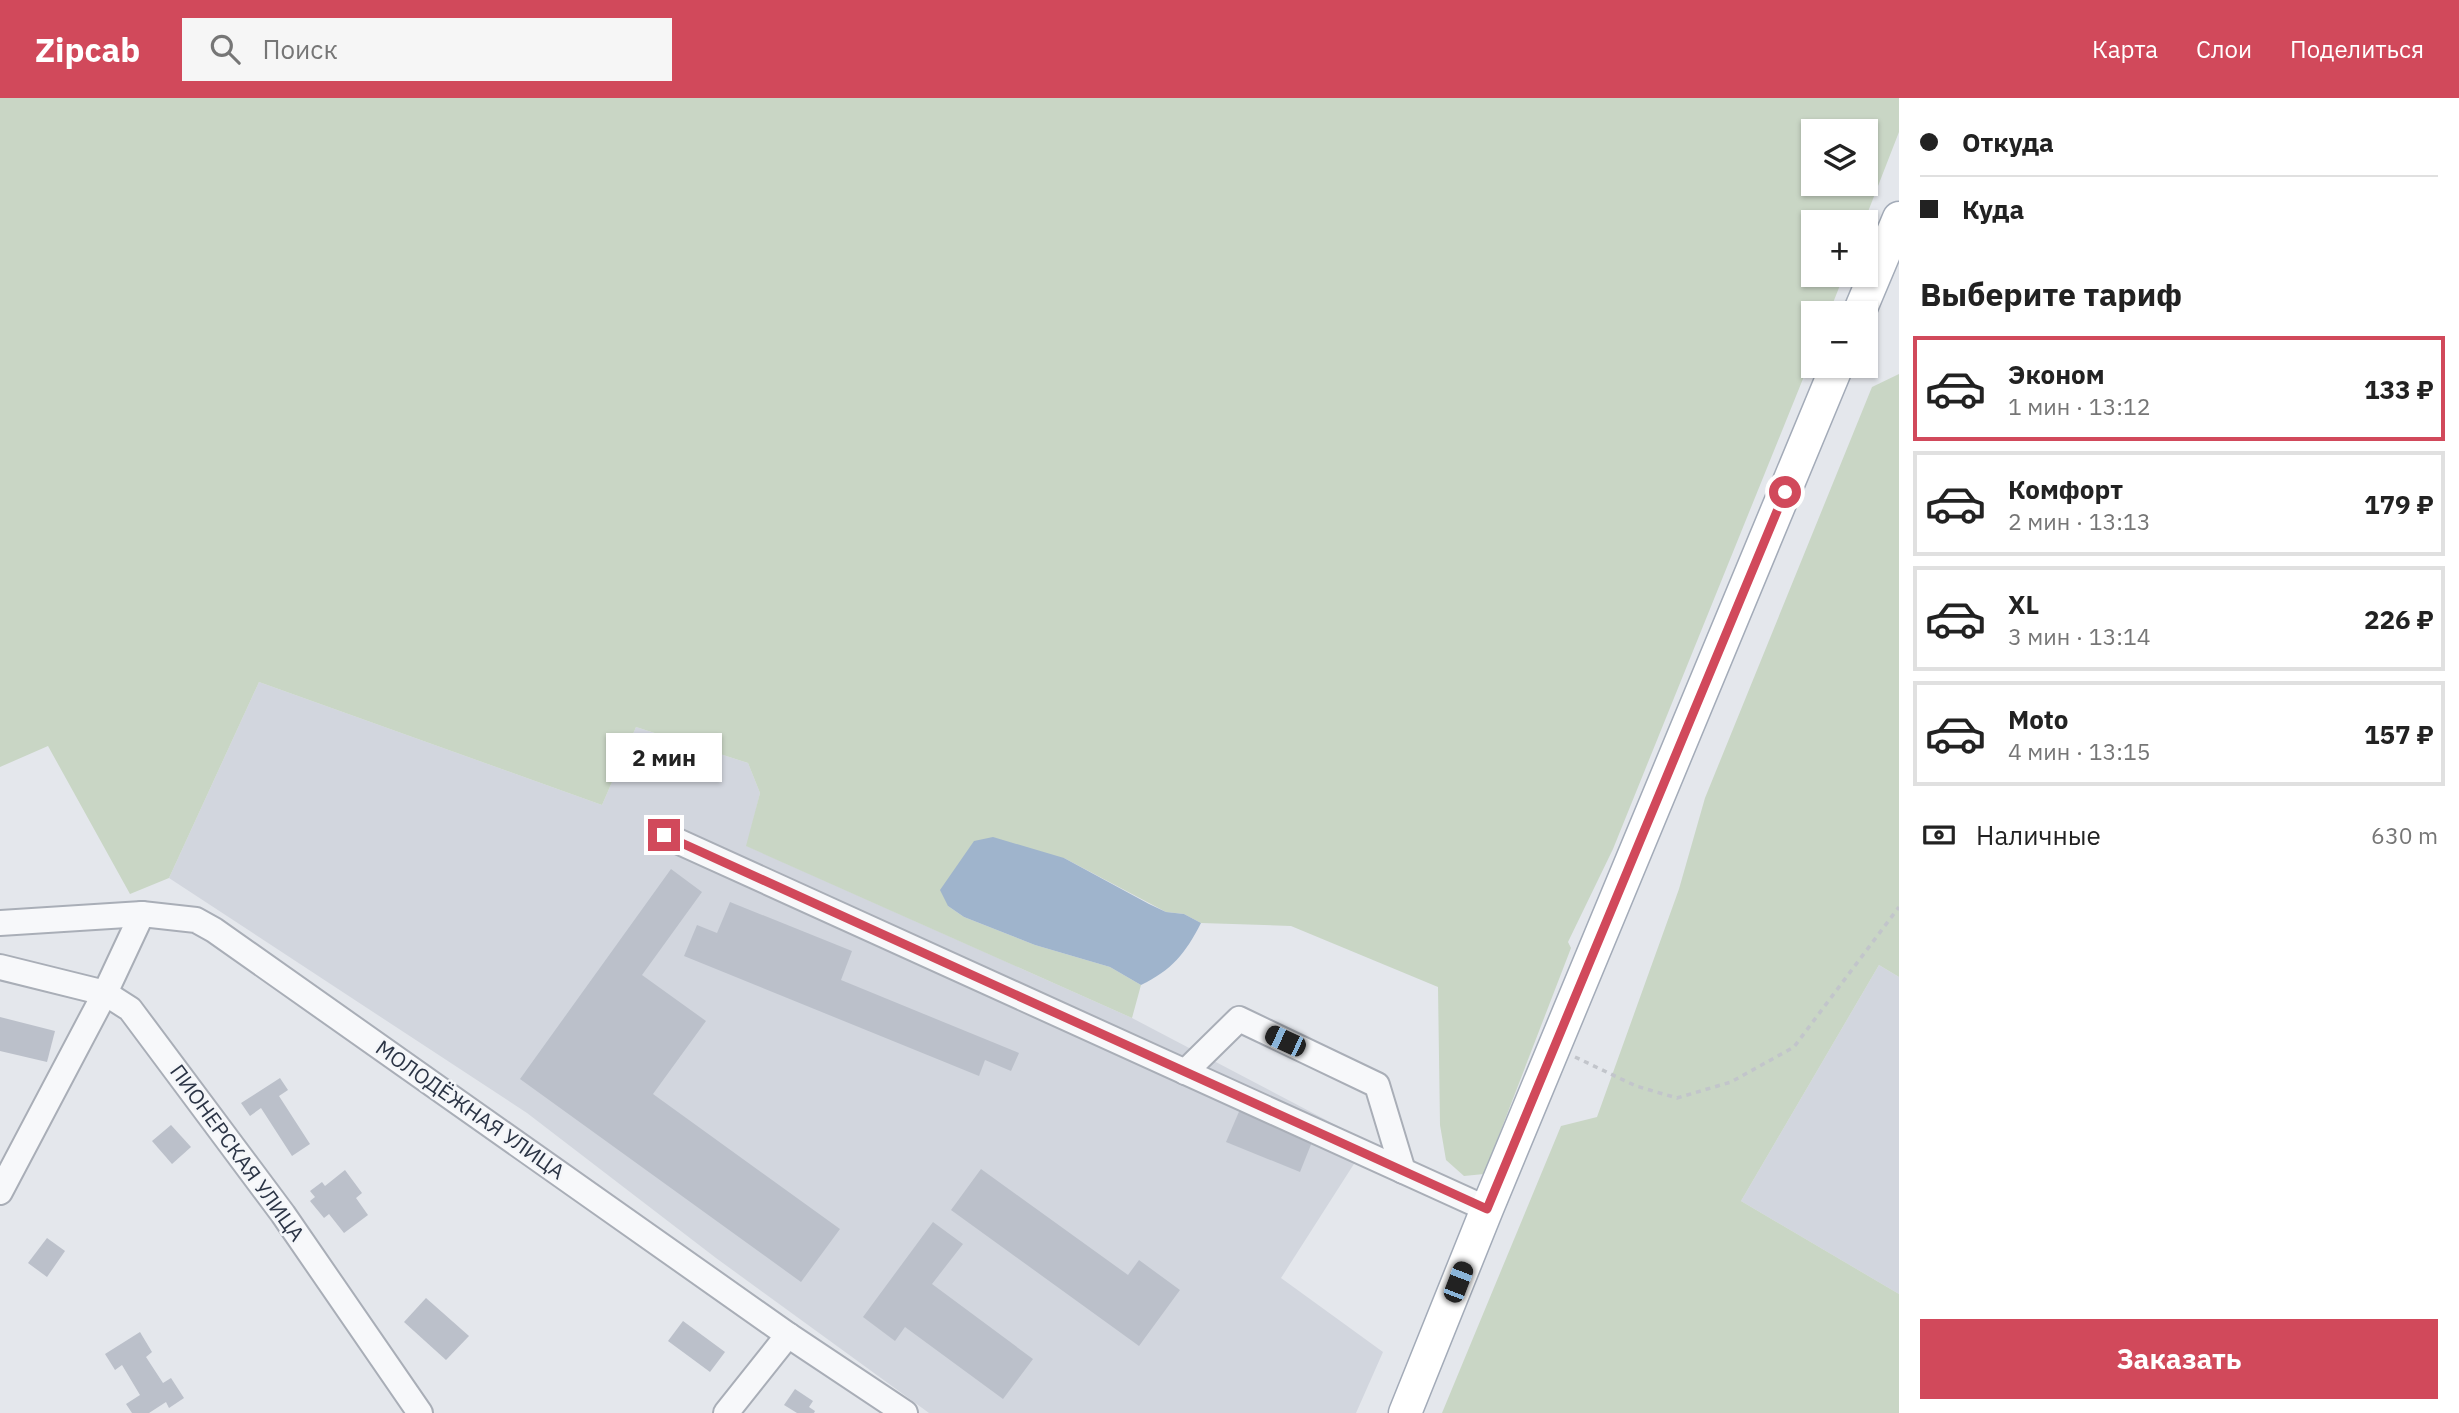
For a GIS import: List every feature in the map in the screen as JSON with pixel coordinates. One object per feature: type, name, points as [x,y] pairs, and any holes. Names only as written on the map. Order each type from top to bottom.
[{"type":"main road","points":[[1864,301],[1899,218]]},
{"type":"main road","points":[[1405,1413],[1553,1048],[1833,378]]},
{"type":"street","points":[[664,835],[1487,1209]]},
{"type":"street","points":[[0,1192],[105,993],[142,914]]},
{"type":"street","name":"МОЛОДЁЖНАЯ УЛИЦА","points":[[0,923],[142,914],[196,920],[214,930],[788,1335],[905,1413]]},
{"type":"street","name":"ПИОНЕРСКАЯ УЛИЦА","points":[[0,967],[105,993],[130,1009],[283,1214],[420,1413]]},
{"type":"street","points":[[1185,1072],[1239,1019],[1377,1084],[1403,1171]]},
{"type":"street","points":[[726,1413],[788,1335]]},
{"type":"path","points":[[1553,1048],[1636,1086],[1677,1098],[1731,1082],[1794,1047],[1899,907]]},
{"type":"shaded area","points":[[259,682],[602,805],[636,727],[748,763],[760,793],[747,846],[1132,1018],[1368,1142],[1281,1278],[1383,1352],[1356,1413],[929,1413],[716,1258],[527,1113],[169,878]]},
{"type":"shaded area","points":[[1879,965],[1899,977],[1899,1294],[1741,1201]]},
{"type":"green space","points":[[0,98],[1899,98],[1899,132],[1878,186],[1878,119],[1801,119],[1801,196],[1874,196],[1869,210],[1801,210],[1801,287],[1839,287],[1834,301],[1801,301],[1801,378],[1803,378],[1613,849],[1568,942],[1571,948],[1484,1174],[1464,1176],[1446,1160],[1440,1125],[1438,987],[1291,926],[1201,923],[1184,914],[1166,912],[1064,858],[948,906],[964,917],[1035,945],[1110,967],[1141,985],[1132,1018],[746,846],[760,793],[748,763],[636,727],[602,805],[259,682],[169,878],[130,894],[48,746],[0,767]]},
{"type":"green space","points":[[1899,374],[1899,977],[1879,965],[1741,1201],[1899,1294],[1899,1413],[1442,1413],[1561,1126],[1597,1117],[1679,889],[1705,798],[1872,387]]},
{"type":"water","points":[[993,837],[1064,858],[1149,904],[1166,912],[1184,914],[1201,923],[1177,960],[1141,985],[1110,967],[1035,945],[964,917],[948,906],[940,890],[974,841]]},
{"type":"building","points":[[671,869],[702,892],[642,975],[706,1021],[653,1094],[840,1229],[801,1282],[520,1079]]},
{"type":"building","points":[[730,902],[852,951],[841,980],[1019,1053],[1011,1071],[985,1060],[979,1076],[684,956],[697,925],[717,933]]},
{"type":"building","points":[[0,1017],[55,1031],[47,1062],[0,1051]]},
{"type":"building","points":[[280,1078],[288,1090],[279,1096],[310,1144],[292,1156],[261,1108],[250,1116],[241,1103]]},
{"type":"building","points":[[1241,1107],[1314,1137],[1300,1172],[1226,1142]]},
{"type":"building","points":[[171,1125],[191,1147],[172,1164],[152,1141]]},
{"type":"building","points":[[981,1169],[1128,1275],[1139,1260],[1180,1290],[1139,1346],[951,1210]]},
{"type":"building","points":[[345,1170],[362,1193],[356,1198],[368,1215],[344,1233],[329,1214],[324,1218],[310,1201],[315,1197],[310,1191],[322,1182],[325,1186]]},
{"type":"building","points":[[933,1222],[963,1244],[932,1284],[1033,1359],[1003,1399],[905,1327],[895,1341],[863,1317]]},
{"type":"building","points":[[47,1238],[65,1251],[47,1277],[28,1263]]},
{"type":"building","points":[[426,1298],[469,1336],[446,1360],[404,1322]]},
{"type":"building","points":[[683,1321],[725,1352],[710,1372],[668,1341]]},
{"type":"building","points":[[140,1332],[152,1352],[146,1357],[163,1383],[171,1378],[184,1398],[169,1408],[166,1402],[149,1413],[132,1413],[126,1404],[140,1395],[122,1365],[115,1370],[105,1354]]},
{"type":"building","points":[[795,1389],[813,1401],[809,1407],[814,1413],[797,1413],[784,1405]]},
{"type":"route","points":[[664,835],[1487,1209],[1785,492]]}]
